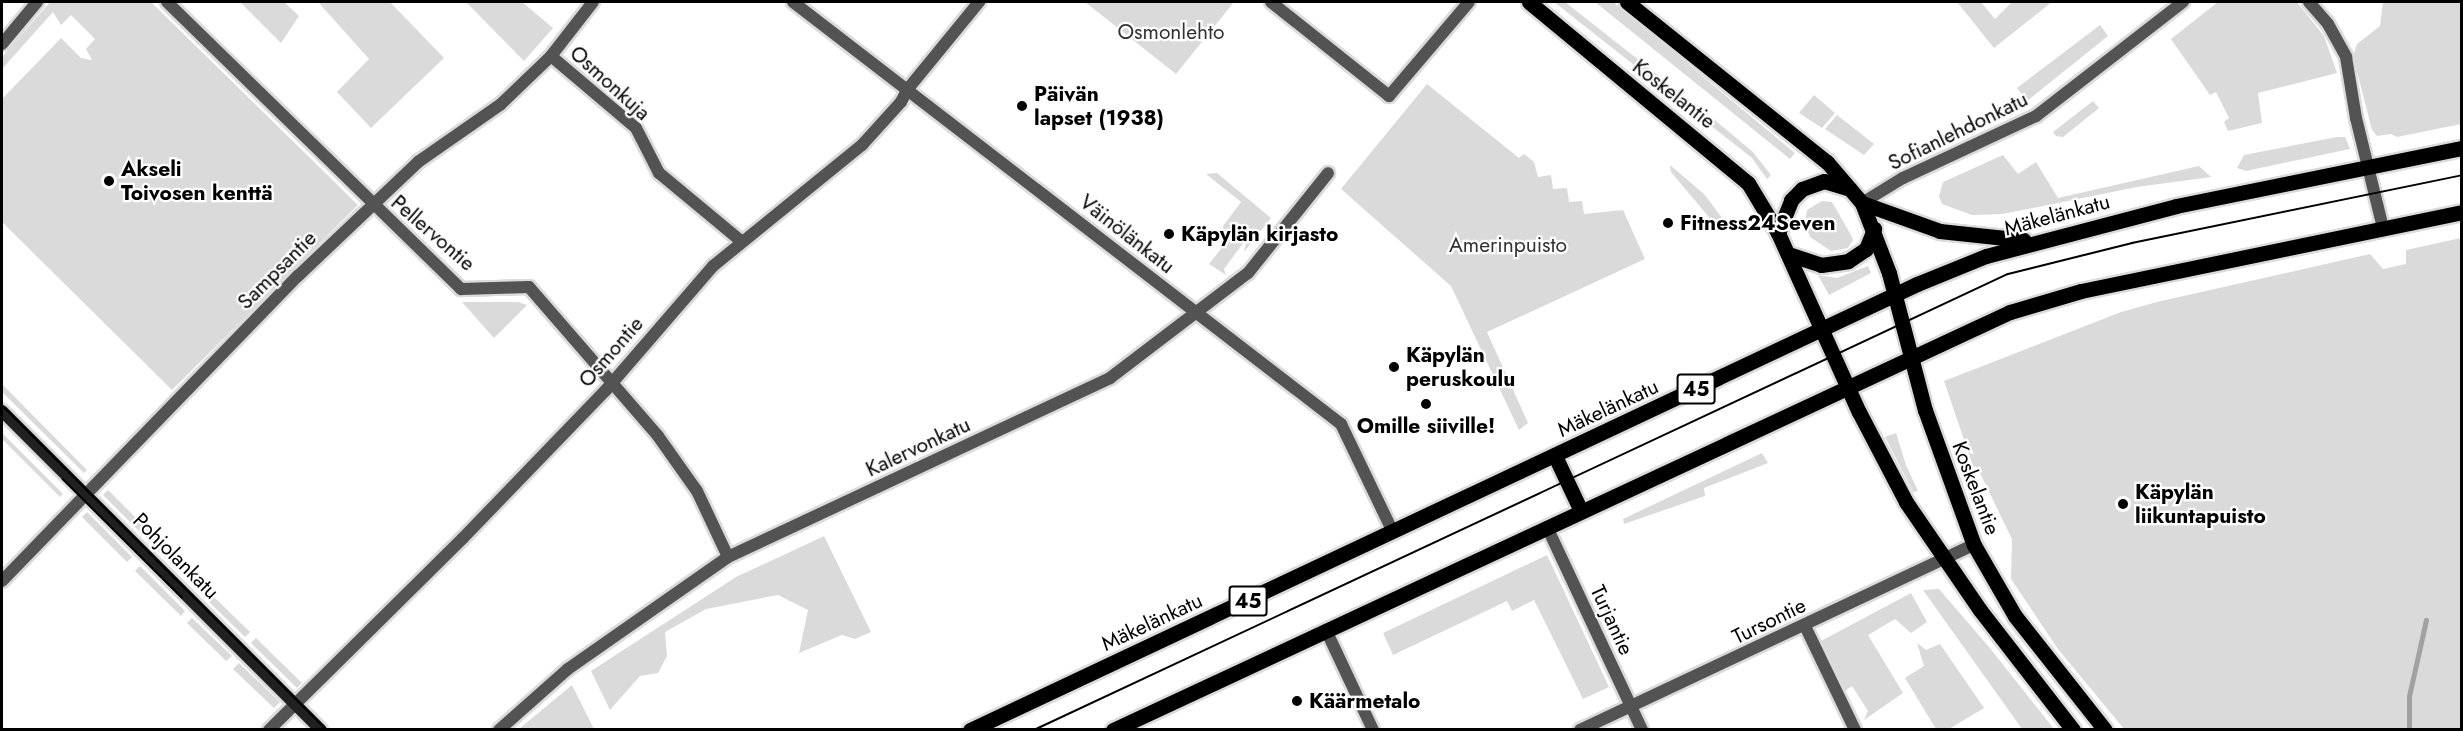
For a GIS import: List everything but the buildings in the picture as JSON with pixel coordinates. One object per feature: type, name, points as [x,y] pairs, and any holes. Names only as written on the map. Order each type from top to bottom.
[{"type":"main road","name":"Koskelantie","points":[[1529,2],[1736,170],[1759,198],[1825,328],[1848,385],[1898,489],[1944,558],[2073,729]]},
{"type":"main road","name":"Koskelantie","points":[[1628,2],[1827,162],[1857,196],[1874,229],[1925,410],[1974,545],[2015,616],[2104,729]]},
{"type":"main road","name":"Mäkelänkatu","points":[[970,729],[1894,295],[2034,240],[2176,206],[2462,148]]},
{"type":"main road","points":[[1778,233],[1791,200],[1802,189],[1824,181],[1940,231],[2034,240]]},
{"type":"main road","points":[[1113,729],[1911,355],[2036,303],[2462,212]]},
{"type":"main road","points":[[1788,254],[1821,265],[1848,261],[1866,249],[1874,229]]},
{"type":"main road","points":[[1555,456],[1581,511]]},
{"type":"street","points":[[2,44],[37,2]]},
{"type":"street","name":"Pellervontie","points":[[167,2],[372,205],[461,289],[529,287],[612,382],[698,491],[728,557]]},
{"type":"street","name":"Sampsantie","points":[[2,581],[85,493],[372,205],[418,162],[501,104],[550,56],[593,2]]},
{"type":"street","name":"Väinölänkatu","points":[[793,2],[1341,424],[1393,532]]},
{"type":"street","name":"Osmontie","points":[[269,729],[612,382],[688,293],[741,241],[862,145],[901,102],[907,90],[979,2]]},
{"type":"street","points":[[1271,2],[1389,96],[1469,2]]},
{"type":"street","name":"Sofianlehdonkatu","points":[[1857,196],[1903,178],[2036,116],[2183,2]]},
{"type":"street","points":[[2310,2],[2328,24],[2346,57],[2368,168],[2383,228]]},
{"type":"street","name":"Osmonkuja","points":[[550,56],[636,128],[659,173],[741,241]]},
{"type":"street","name":"Kalervonkatu","points":[[499,729],[568,669],[728,557],[1110,378],[1194,310],[1209,304],[1248,273],[1328,173]]},
{"type":"street","name":"Pohjolankatu","points":[[2,411],[321,729]]},
{"type":"street","name":"Turjantie","points":[[1547,527],[1642,729]]},
{"type":"street","name":"Tursontie","points":[[1580,729],[1622,708],[1632,708],[1974,545]]},
{"type":"street","points":[[1805,626],[1855,729]]},
{"type":"street","points":[[1326,630],[1373,729]]},
{"type":"green space","name":"Akseli Toivosen kenttä","points":[[50,2],[151,2],[358,205],[172,390],[2,222],[2,99],[61,38],[81,58],[92,60],[86,49],[95,39],[71,15],[61,25],[53,12],[2,69],[2,57]]},
{"type":"green space","points":[[240,2],[284,2],[299,16],[281,43]]},
{"type":"green space","points":[[318,2],[390,2],[444,58],[371,128],[337,92],[369,59]]},
{"type":"green space","points":[[466,2],[522,2],[553,28],[524,61]]},
{"type":"green space","name":"Osmonlehto","points":[[1085,2],[1234,2],[1176,74]]},
{"type":"green space","points":[[1554,2],[1565,2],[1710,116],[1753,152],[1771,175],[1767,179],[1752,158]]},
{"type":"green space","points":[[1595,2],[1613,2],[1795,153],[1790,159]]},
{"type":"green space","points":[[1957,2],[1981,2],[1995,19],[2012,2],[2052,2],[1994,48]]},
{"type":"green space","points":[[2218,2],[2297,2],[2324,36],[2337,73],[2258,93],[2262,123],[2228,131],[2224,122],[2229,118],[2216,92],[2210,95],[2171,39]]},
{"type":"green space","points":[[2383,2],[2461,2],[2461,124],[2397,137],[2391,134],[2377,136],[2372,130],[2353,56],[2357,44],[2380,26]]},
{"type":"green space","points":[[2100,25],[2108,36],[2027,101],[2017,88]]},
{"type":"green space","name":"Amerinpuisto","points":[[1427,84],[1519,158],[1524,154],[1534,162],[1538,177],[1551,175],[1553,189],[1567,188],[1569,202],[1582,201],[1584,214],[1623,210],[1645,259],[1487,332],[1528,423],[1519,430],[1451,286],[1341,189]]},
{"type":"green space","points":[[1814,95],[1835,113],[1822,128],[1799,113]]},
{"type":"green space","points":[[2093,101],[2099,108],[2063,137],[2056,136],[2053,132]]},
{"type":"green space","points":[[1837,115],[1874,144],[1864,155],[1825,129]]},
{"type":"green space","points":[[2345,137],[2350,149],[2246,171],[2237,168],[2244,155]]},
{"type":"green space","points":[[2003,155],[2018,174],[2036,162],[2058,198],[2199,166],[2211,177],[2137,187],[2003,214],[1972,215],[1942,204],[1939,196],[1943,182]]},
{"type":"green space","points":[[1670,165],[1704,194],[1723,219],[1713,222],[1671,172]]},
{"type":"green space","points":[[1217,173],[1271,218],[1244,252],[1247,238],[1224,269],[1226,275],[1209,264],[1224,245],[1223,226],[1241,202],[1206,174]]},
{"type":"green space","points":[[1822,201],[1832,202],[1851,235],[1853,240],[1848,248],[1831,251],[1810,237],[1805,223],[1807,210]]},
{"type":"green space","name":"Käpylän liikuntapuisto","points":[[2461,238],[2461,729],[2124,729],[2058,649],[2011,579],[2012,539],[1977,467],[1973,466],[1944,381],[2121,312],[2157,302],[2370,254],[2383,269],[2406,264],[2406,250]]},
{"type":"green space","points":[[1868,266],[1871,273],[1829,295],[1818,275],[1837,278]]},
{"type":"green space","points":[[462,302],[518,302],[527,305],[494,338]]},
{"type":"green space","points":[[2,384],[87,470],[84,473],[2,392]]},
{"type":"green space","points":[[2,433],[63,494],[60,497],[2,439]]},
{"type":"green space","points":[[1896,433],[1906,465],[1918,491],[1913,492],[1885,437]]},
{"type":"green space","points":[[1762,453],[1768,463],[1704,488],[1705,496],[1624,524],[1623,519]]},
{"type":"green space","points":[[108,490],[154,536],[149,541],[103,495]]},
{"type":"green space","points":[[87,512],[132,557],[127,562],[82,517]]},
{"type":"green space","points":[[824,536],[871,632],[855,639],[842,635],[799,653],[808,610],[778,595],[706,609],[665,632],[667,656],[658,673],[640,676],[610,710],[591,671],[736,577]]},
{"type":"green space","points":[[160,544],[206,590],[201,594],[156,549]]},
{"type":"green space","points":[[1547,555],[1609,687],[1583,699],[1534,600],[1512,611],[1507,601],[1393,655],[1383,633]]},
{"type":"green space","points":[[140,566],[185,611],[181,616],[135,571]]},
{"type":"green space","points":[[1939,589],[1989,647],[2054,729],[2022,729],[1923,590]]},
{"type":"green space","points":[[1911,593],[1927,622],[1911,633],[1895,619],[1868,635],[1903,693],[1864,720],[1868,711],[1852,686],[1845,691],[1821,641]]},
{"type":"green space","points":[[213,596],[250,632],[245,637],[208,601]]},
{"type":"green space","points":[[192,618],[232,656],[226,661],[187,623]]},
{"type":"green space","points":[[256,638],[302,683],[297,688],[251,643]]},
{"type":"green space","points":[[1917,643],[1926,650],[1940,644],[1984,708],[1949,729],[1936,729],[1905,678],[1924,666]]},
{"type":"green space","points":[[239,663],[280,702],[274,708],[233,669]]},
{"type":"green space","points":[[572,685],[594,729],[519,729]]},
{"type":"waterway","points":[[2409,730],[2409,696],[2426,620]]},
{"type":"tram line","points":[[1034,730],[2008,274],[2132,243],[2462,175]]},
{"type":"tram line","points":[[2,405],[327,730]]},
{"type":"tram line","points":[[63,479],[182,597]]},
{"type":"place","name":"Päivän lapset (1938)","points":[[1022,106]]},
{"type":"place","name":"Akseli Toivosen kenttä","points":[[109,181]]},
{"type":"place","name":"Fitness24Seven","points":[[1668,223]]},
{"type":"place","name":"Käpylän kirjasto","points":[[1169,234]]},
{"type":"place","name":"Käpylän peruskoulu","points":[[1394,367]]},
{"type":"place","name":"Omille siiville!","points":[[1426,404]]},
{"type":"place","name":"Käpylän liikuntapuisto","points":[[2123,504]]},
{"type":"place","name":"Käärmetalo","points":[[1297,701]]}]
